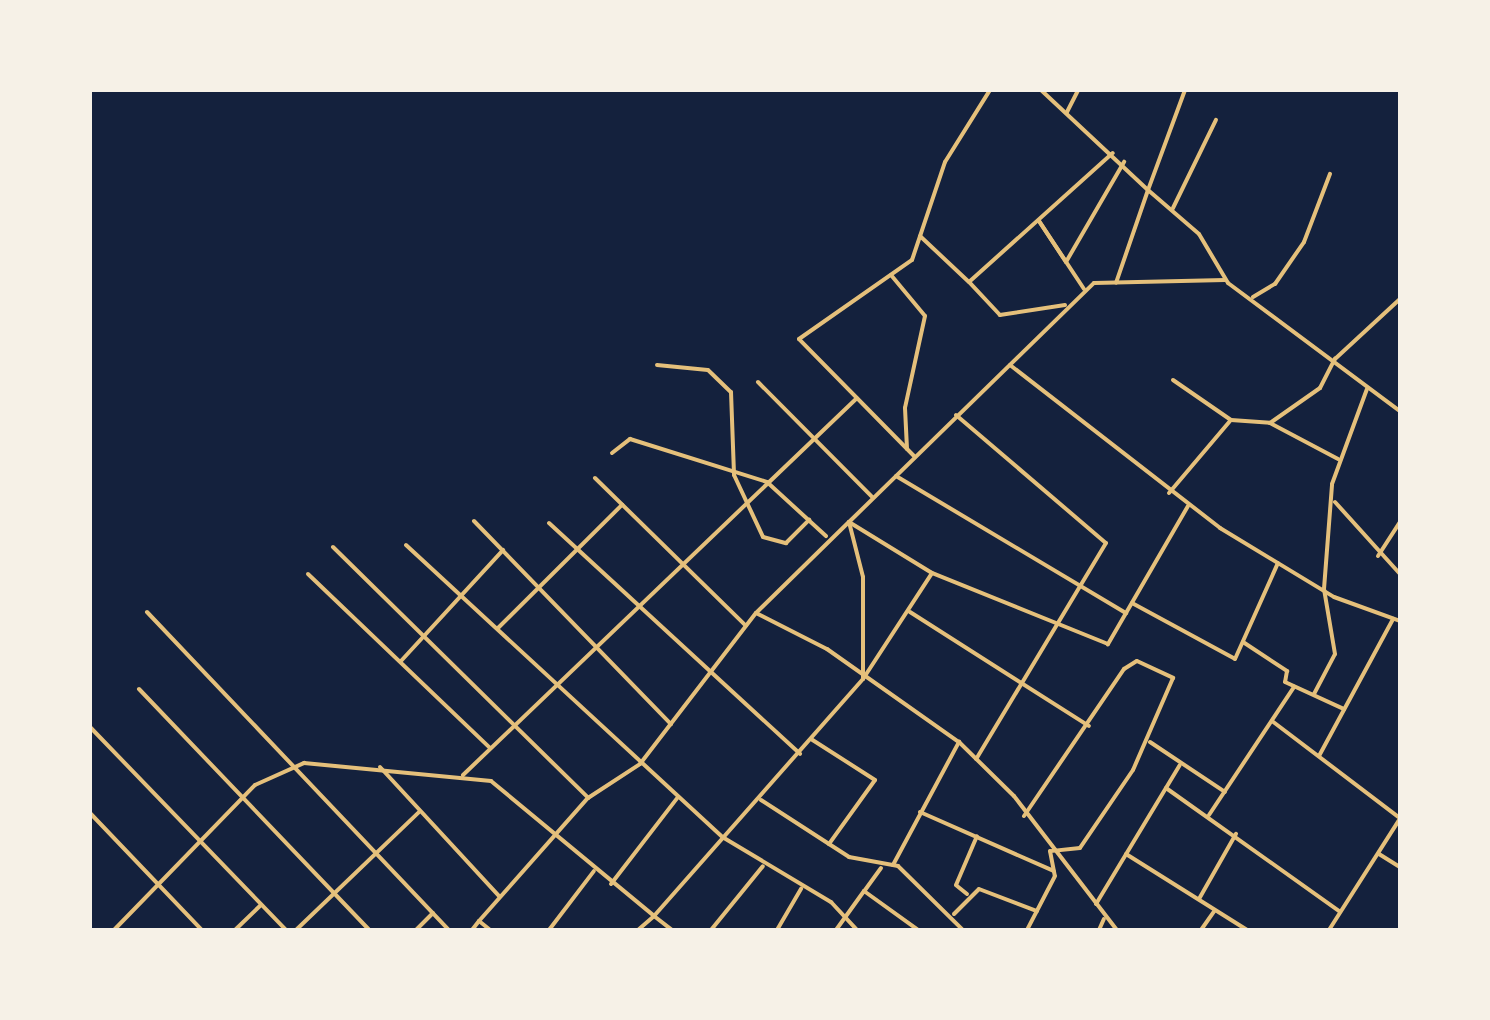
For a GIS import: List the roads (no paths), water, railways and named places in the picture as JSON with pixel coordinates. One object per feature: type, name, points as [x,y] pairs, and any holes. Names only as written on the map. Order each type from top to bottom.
[{"type":"street","points":[[914,457],[799,338],[912,260],[945,162],[990,90]]},
{"type":"street","points":[[1041,90],[1124,162],[1148,190],[1173,208],[1225,280],[1335,359],[1366,389],[1400,410]]},
{"type":"street","points":[[1067,112],[1078,90]]},
{"type":"street","points":[[1116,283],[1185,90]]},
{"type":"street","points":[[1173,208],[1216,120]]},
{"type":"street","points":[[969,282],[1113,154]]},
{"type":"street","points":[[1039,221],[1066,262],[1124,162]]},
{"type":"street","points":[[1252,297],[1276,284],[1304,242],[1330,174]]},
{"type":"street","points":[[1039,221],[1085,290]]},
{"type":"street","points":[[920,236],[1000,315],[1070,304]]},
{"type":"street","points":[[891,275],[925,316],[905,408],[908,450]]},
{"type":"street","points":[[472,930],[548,837],[588,798],[640,764],[756,613],[826,536],[848,522],[1085,290],[1116,283],[1225,280]]},
{"type":"street","points":[[1270,423],[1320,388],[1335,359],[1400,299]]},
{"type":"street","points":[[1008,364],[1188,506],[1324,588],[1400,621]]},
{"type":"street","points":[[657,365],[708,370],[730,392],[734,475],[743,505],[763,537],[786,542],[809,520]]},
{"type":"street","points":[[1173,380],[1230,420],[1270,423],[1338,459]]},
{"type":"street","points":[[758,382],[873,498]]},
{"type":"street","points":[[1314,694],[1335,654],[1324,588],[1338,459],[1366,389]]},
{"type":"street","points":[[463,775],[635,604],[857,398]]},
{"type":"street","points":[[956,415],[1106,543],[976,760]]},
{"type":"street","points":[[1169,493],[1230,420]]},
{"type":"street","points":[[612,454],[630,438],[734,475],[767,482],[826,536]]},
{"type":"street","points":[[896,476],[1075,590],[1126,614]]},
{"type":"street","points":[[595,478],[746,626]]},
{"type":"street","points":[[1335,502],[1377,558],[1400,574]]},
{"type":"street","points":[[496,630],[622,505]]},
{"type":"street","points":[[848,522],[932,573],[1108,644],[1188,506]]},
{"type":"street","points":[[474,521],[671,724]]},
{"type":"street","points":[[848,522],[863,577],[863,679]]},
{"type":"street","points":[[1377,558],[1400,522]]},
{"type":"street","points":[[549,523],[800,754]]},
{"type":"street","points":[[406,545],[724,838],[857,930]]},
{"type":"street","points":[[334,547],[588,798]]},
{"type":"street","points":[[400,662],[503,550]]},
{"type":"street","points":[[1132,604],[1235,659],[1278,563]]},
{"type":"street","points":[[638,930],[761,800],[863,679],[932,573]]},
{"type":"street","points":[[308,574],[490,748]]},
{"type":"street","points":[[147,612],[288,766],[449,930]]},
{"type":"street","points":[[910,612],[1021,688],[1089,726]]},
{"type":"street","points":[[756,613],[958,742],[1117,930]]},
{"type":"street","points":[[1319,756],[1393,618]]},
{"type":"street","points":[[1243,642],[1287,672],[1294,687],[1344,710]]},
{"type":"street","points":[[1024,816],[1137,660],[1173,678],[1148,741],[1080,848],[1050,851]]},
{"type":"street","points":[[1209,815],[1294,687]]},
{"type":"street","points":[[139,689],[240,800],[369,930]]},
{"type":"street","points":[[1272,721],[1400,818],[1329,930]]},
{"type":"street","points":[[90,728],[286,930]]},
{"type":"street","points":[[811,739],[875,780],[828,844]]},
{"type":"street","points":[[1148,741],[1224,792]]},
{"type":"street","points":[[893,865],[958,742]]},
{"type":"street","points":[[1096,904],[1180,765]]},
{"type":"street","points":[[114,930],[202,844],[240,800],[288,766],[378,766],[463,775],[517,794],[548,837],[672,930]]},
{"type":"street","points":[[378,766],[499,896]]},
{"type":"street","points":[[1166,788],[1236,834],[1339,912]]},
{"type":"street","points":[[611,884],[678,797]]},
{"type":"street","points":[[761,800],[828,844],[883,865],[893,865],[954,914],[962,930]]},
{"type":"street","points":[[296,930],[420,811]]},
{"type":"street","points":[[90,812],[202,930]]},
{"type":"street","points":[[920,812],[1054,870]]},
{"type":"street","points":[[1199,900],[1236,834]]},
{"type":"street","points":[[967,894],[956,886],[977,836]]},
{"type":"street","points":[[1028,930],[1054,870],[1050,851]]},
{"type":"street","points":[[1126,854],[1247,930]]},
{"type":"street","points":[[1379,854],[1400,867]]},
{"type":"street","points":[[836,930],[883,865]]},
{"type":"street","points":[[711,930],[763,866]]},
{"type":"street","points":[[548,930],[594,871]]},
{"type":"street","points":[[776,930],[801,889]]},
{"type":"street","points":[[954,914],[967,894],[978,889],[1037,912]]},
{"type":"street","points":[[864,891],[918,930]]},
{"type":"street","points":[[235,930],[261,905]]},
{"type":"street","points":[[1201,930],[1215,910]]},
{"type":"street","points":[[416,930],[433,913]]},
{"type":"street","points":[[1099,930],[1104,919]]},
{"type":"street","points":[[478,922],[490,930]]}]
